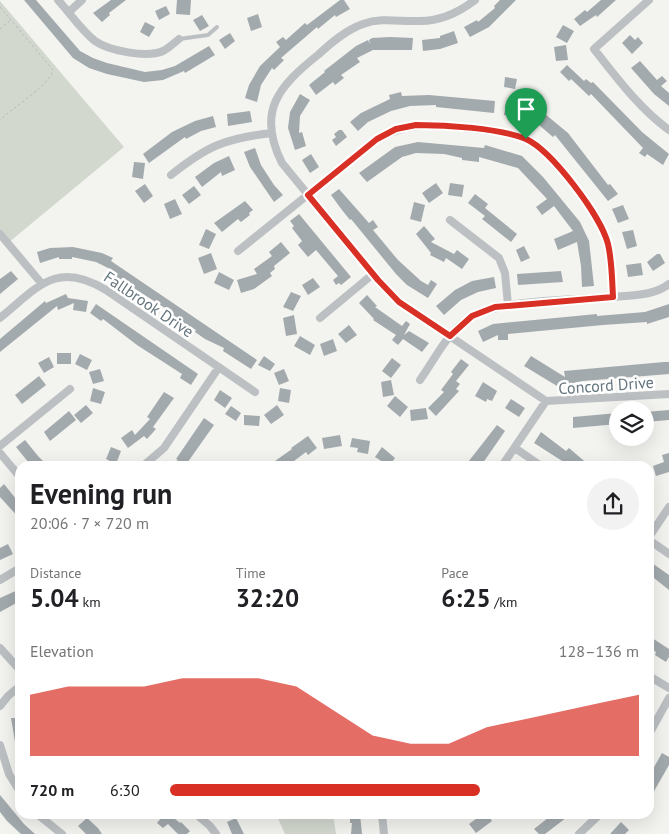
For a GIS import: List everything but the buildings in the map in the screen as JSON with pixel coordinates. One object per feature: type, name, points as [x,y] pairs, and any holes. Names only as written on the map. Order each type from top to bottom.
[{"type":"street","points":[[58,0],[96,42],[119,50],[141,54],[157,53],[169,48],[179,39]]},
{"type":"street","points":[[69,12],[82,0]]},
{"type":"street","name":"Concord Drive","points":[[475,0],[454,14],[437,20],[376,20],[363,24],[347,32],[303,67],[285,84],[273,107],[272,133],[276,150],[282,163],[373,274],[399,302],[546,401],[669,394]]},
{"type":"street","points":[[649,0],[594,49],[626,90],[648,113],[669,130]]},
{"type":"street","points":[[238,251],[377,139],[396,129],[416,125],[430,125],[505,134],[526,139],[548,155],[598,219],[608,243],[613,297]]},
{"type":"street","points":[[171,175],[195,156],[216,144],[243,137],[272,133]]},
{"type":"street","points":[[450,220],[499,258],[505,273],[508,305]]},
{"type":"street","points":[[0,234],[42,284]]},
{"type":"street","points":[[320,318],[373,274]]},
{"type":"street","name":"Fallbrook Drive","points":[[0,318],[42,284],[60,276],[78,276],[90,280],[255,392]]},
{"type":"street","points":[[420,380],[450,336],[472,316],[495,307],[647,294],[669,284]]},
{"type":"street","points":[[149,461],[164,448],[219,367]]},
{"type":"street","points":[[0,446],[70,389]]},
{"type":"street","points":[[506,461],[546,401]]},
{"type":"street","points":[[515,448],[534,461]]},
{"type":"street","points":[[0,453],[15,471]]},
{"type":"street","points":[[654,531],[669,507]]},
{"type":"street","points":[[654,543],[669,554]]},
{"type":"street","points":[[0,580],[15,571]]},
{"type":"street","points":[[0,648],[15,664]]},
{"type":"street","points":[[654,679],[669,688]]},
{"type":"street","points":[[0,706],[15,691]]},
{"type":"street","points":[[654,725],[669,698]]},
{"type":"street","points":[[0,745],[9,774],[15,784]]},
{"type":"street","points":[[43,819],[62,834]]},
{"type":"street","points":[[202,819],[216,834]]},
{"type":"street","points":[[382,819],[384,834]]},
{"type":"street","points":[[579,834],[595,819]]},
{"type":"lane","points":[[179,39],[208,35],[217,27]]},
{"type":"path","points":[[0,7],[53,70],[45,82],[0,120]]},
{"type":"path","points":[[0,29],[11,20]]},
{"type":"shaded area","points":[[0,1],[124,147],[8,243],[0,234]]},
{"type":"shaded area","points":[[278,819],[334,819],[336,834],[285,834]]},
{"type":"route","points":[[416,125],[430,125],[510,134],[526,139],[548,155],[598,219],[608,243],[613,297],[495,307],[472,316],[462,323],[450,336],[399,302],[378,280],[308,195],[377,139],[396,129],[416,125]]}]
